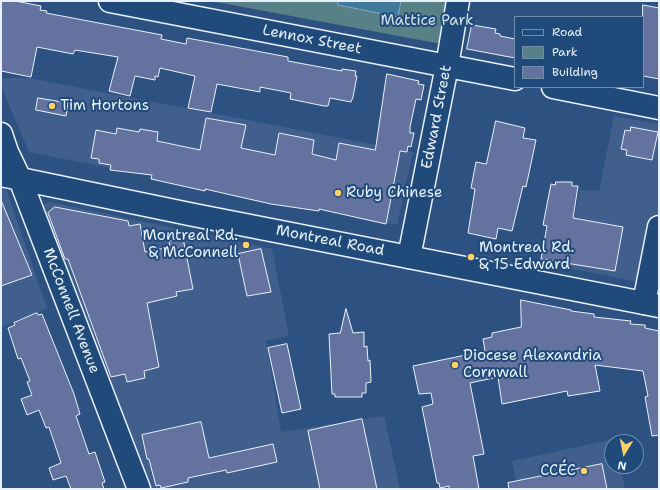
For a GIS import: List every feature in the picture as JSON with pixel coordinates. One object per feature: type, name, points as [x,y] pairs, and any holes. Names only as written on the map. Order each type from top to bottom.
[{"type":"main road","name":"Lennox Street","points":[[110,1],[514,79]]},
{"type":"main road","name":"Edward Street","points":[[409,257],[447,66],[458,1]]},
{"type":"main road","points":[[558,88],[659,108]]},
{"type":"main road","name":"McConnell Avenue","points":[[1,134],[7,152],[10,177],[139,489]]},
{"type":"main road","name":"Montreal Road","points":[[10,177],[651,305]]},
{"type":"main road","points":[[651,305],[659,226]]},
{"type":"shaded area","points":[[339,1],[401,1],[398,17],[338,5]]},
{"type":"shaded area","points":[[1,78],[29,78],[413,152],[397,225],[29,152],[1,86]]},
{"type":"shaded area","points":[[614,116],[659,124],[659,286],[563,267],[580,190],[599,191]]},
{"type":"shaded area","points":[[1,174],[47,308],[1,327]]},
{"type":"shaded area","points":[[50,202],[272,249],[289,336],[266,341],[281,432],[384,416],[400,489],[150,489],[37,208]]},
{"type":"shaded area","points":[[604,441],[604,474],[622,474],[625,489],[518,489],[512,461]]},
{"type":"green space","name":"Mattice Park","points":[[211,1],[452,1],[440,42],[436,43]]},
{"type":"building","points":[[1,1],[15,1],[41,6],[40,10],[47,11],[46,13],[162,35],[161,39],[186,44],[187,38],[288,57],[288,61],[342,71],[342,69],[356,71],[355,76],[357,76],[353,97],[351,102],[330,98],[328,106],[324,106],[290,99],[291,93],[260,87],[260,92],[217,84],[211,112],[188,108],[195,76],[160,68],[158,77],[155,76],[155,80],[135,76],[130,96],[109,91],[118,57],[75,50],[73,54],[37,47],[31,77],[1,71]]},
{"type":"building","points":[[643,5],[659,8],[659,79],[644,76]]},
{"type":"building","points":[[472,25],[496,29],[495,33],[500,34],[500,36],[514,39],[514,58],[467,49]]},
{"type":"building","points":[[387,74],[419,81],[418,84],[424,85],[421,100],[416,99],[410,127],[410,133],[414,133],[411,147],[408,146],[407,152],[400,151],[386,224],[319,209],[319,211],[271,204],[205,189],[205,191],[151,179],[152,175],[110,170],[111,165],[99,163],[99,159],[91,158],[96,130],[116,134],[117,128],[139,132],[140,129],[158,132],[157,141],[200,150],[206,118],[246,125],[241,148],[275,155],[279,133],[314,140],[312,154],[336,160],[339,143],[375,150]]},
{"type":"building","name":"Tim Hortons","points":[[38,98],[68,103],[66,116],[36,110]]},
{"type":"building","points":[[496,121],[525,128],[523,138],[536,140],[526,187],[523,186],[512,231],[498,228],[496,239],[468,233],[475,189],[471,188],[476,162],[486,164]]},
{"type":"building","points":[[631,127],[658,132],[652,160],[626,155],[627,150],[621,149],[625,130],[630,131]]},
{"type":"building","points":[[556,182],[572,182],[572,186],[578,186],[573,218],[623,227],[615,271],[541,259],[547,226],[543,225],[551,184],[555,185]]},
{"type":"building","points":[[1,200],[32,275],[1,286]]},
{"type":"building","points":[[55,207],[128,221],[129,226],[140,224],[145,252],[170,247],[169,241],[183,238],[193,289],[176,292],[177,296],[147,303],[159,367],[144,371],[145,378],[127,382],[125,374],[111,377],[68,259],[65,259],[48,213]]},
{"type":"building","points":[[261,249],[271,292],[247,296],[238,254]]},
{"type":"building","points":[[521,300],[571,311],[594,314],[594,317],[631,321],[630,324],[645,325],[645,328],[659,331],[659,435],[652,436],[645,397],[648,396],[643,371],[595,365],[600,391],[568,396],[567,391],[502,404],[498,377],[470,383],[484,454],[473,456],[479,489],[449,489],[449,486],[440,488],[439,483],[437,483],[422,407],[433,404],[431,393],[419,394],[413,366],[485,351],[483,339],[492,337],[492,333],[521,327]]},
{"type":"building","points":[[346,309],[353,333],[364,332],[364,347],[367,346],[368,361],[370,360],[371,382],[366,383],[366,393],[362,393],[362,397],[335,397],[335,394],[332,394],[329,334],[340,333]]},
{"type":"building","points":[[37,313],[38,315],[42,314],[74,394],[80,414],[76,416],[89,454],[95,452],[105,482],[102,483],[104,489],[71,489],[66,476],[53,480],[49,468],[61,463],[49,427],[46,428],[39,410],[27,415],[21,399],[32,395],[27,382],[30,381],[21,358],[18,359],[8,328],[15,325],[14,323]]},
{"type":"building","points":[[287,344],[301,409],[282,413],[268,348]]},
{"type":"building","points":[[362,419],[377,489],[320,489],[308,431]]},
{"type":"building","points":[[201,422],[209,458],[273,444],[277,462],[227,473],[226,470],[188,478],[188,482],[161,488],[160,485],[156,486],[149,459],[147,459],[142,435]]},
{"type":"building","name":"CCÉC","points":[[602,464],[607,489],[509,489],[508,483]]},
{"type":"place","name":"Tim Hortons","points":[[52,106]]},
{"type":"place","name":"Ruby Chinese","points":[[338,193]]},
{"type":"place","name":"Montreal Rd. & McConnell","points":[[246,245]]},
{"type":"place","name":"Montreal Rd. & 15 Edward","points":[[471,257]]},
{"type":"place","name":"Diocese Alexandria Cornwall","points":[[455,365]]},
{"type":"place","name":"CCÉC","points":[[584,471]]}]
